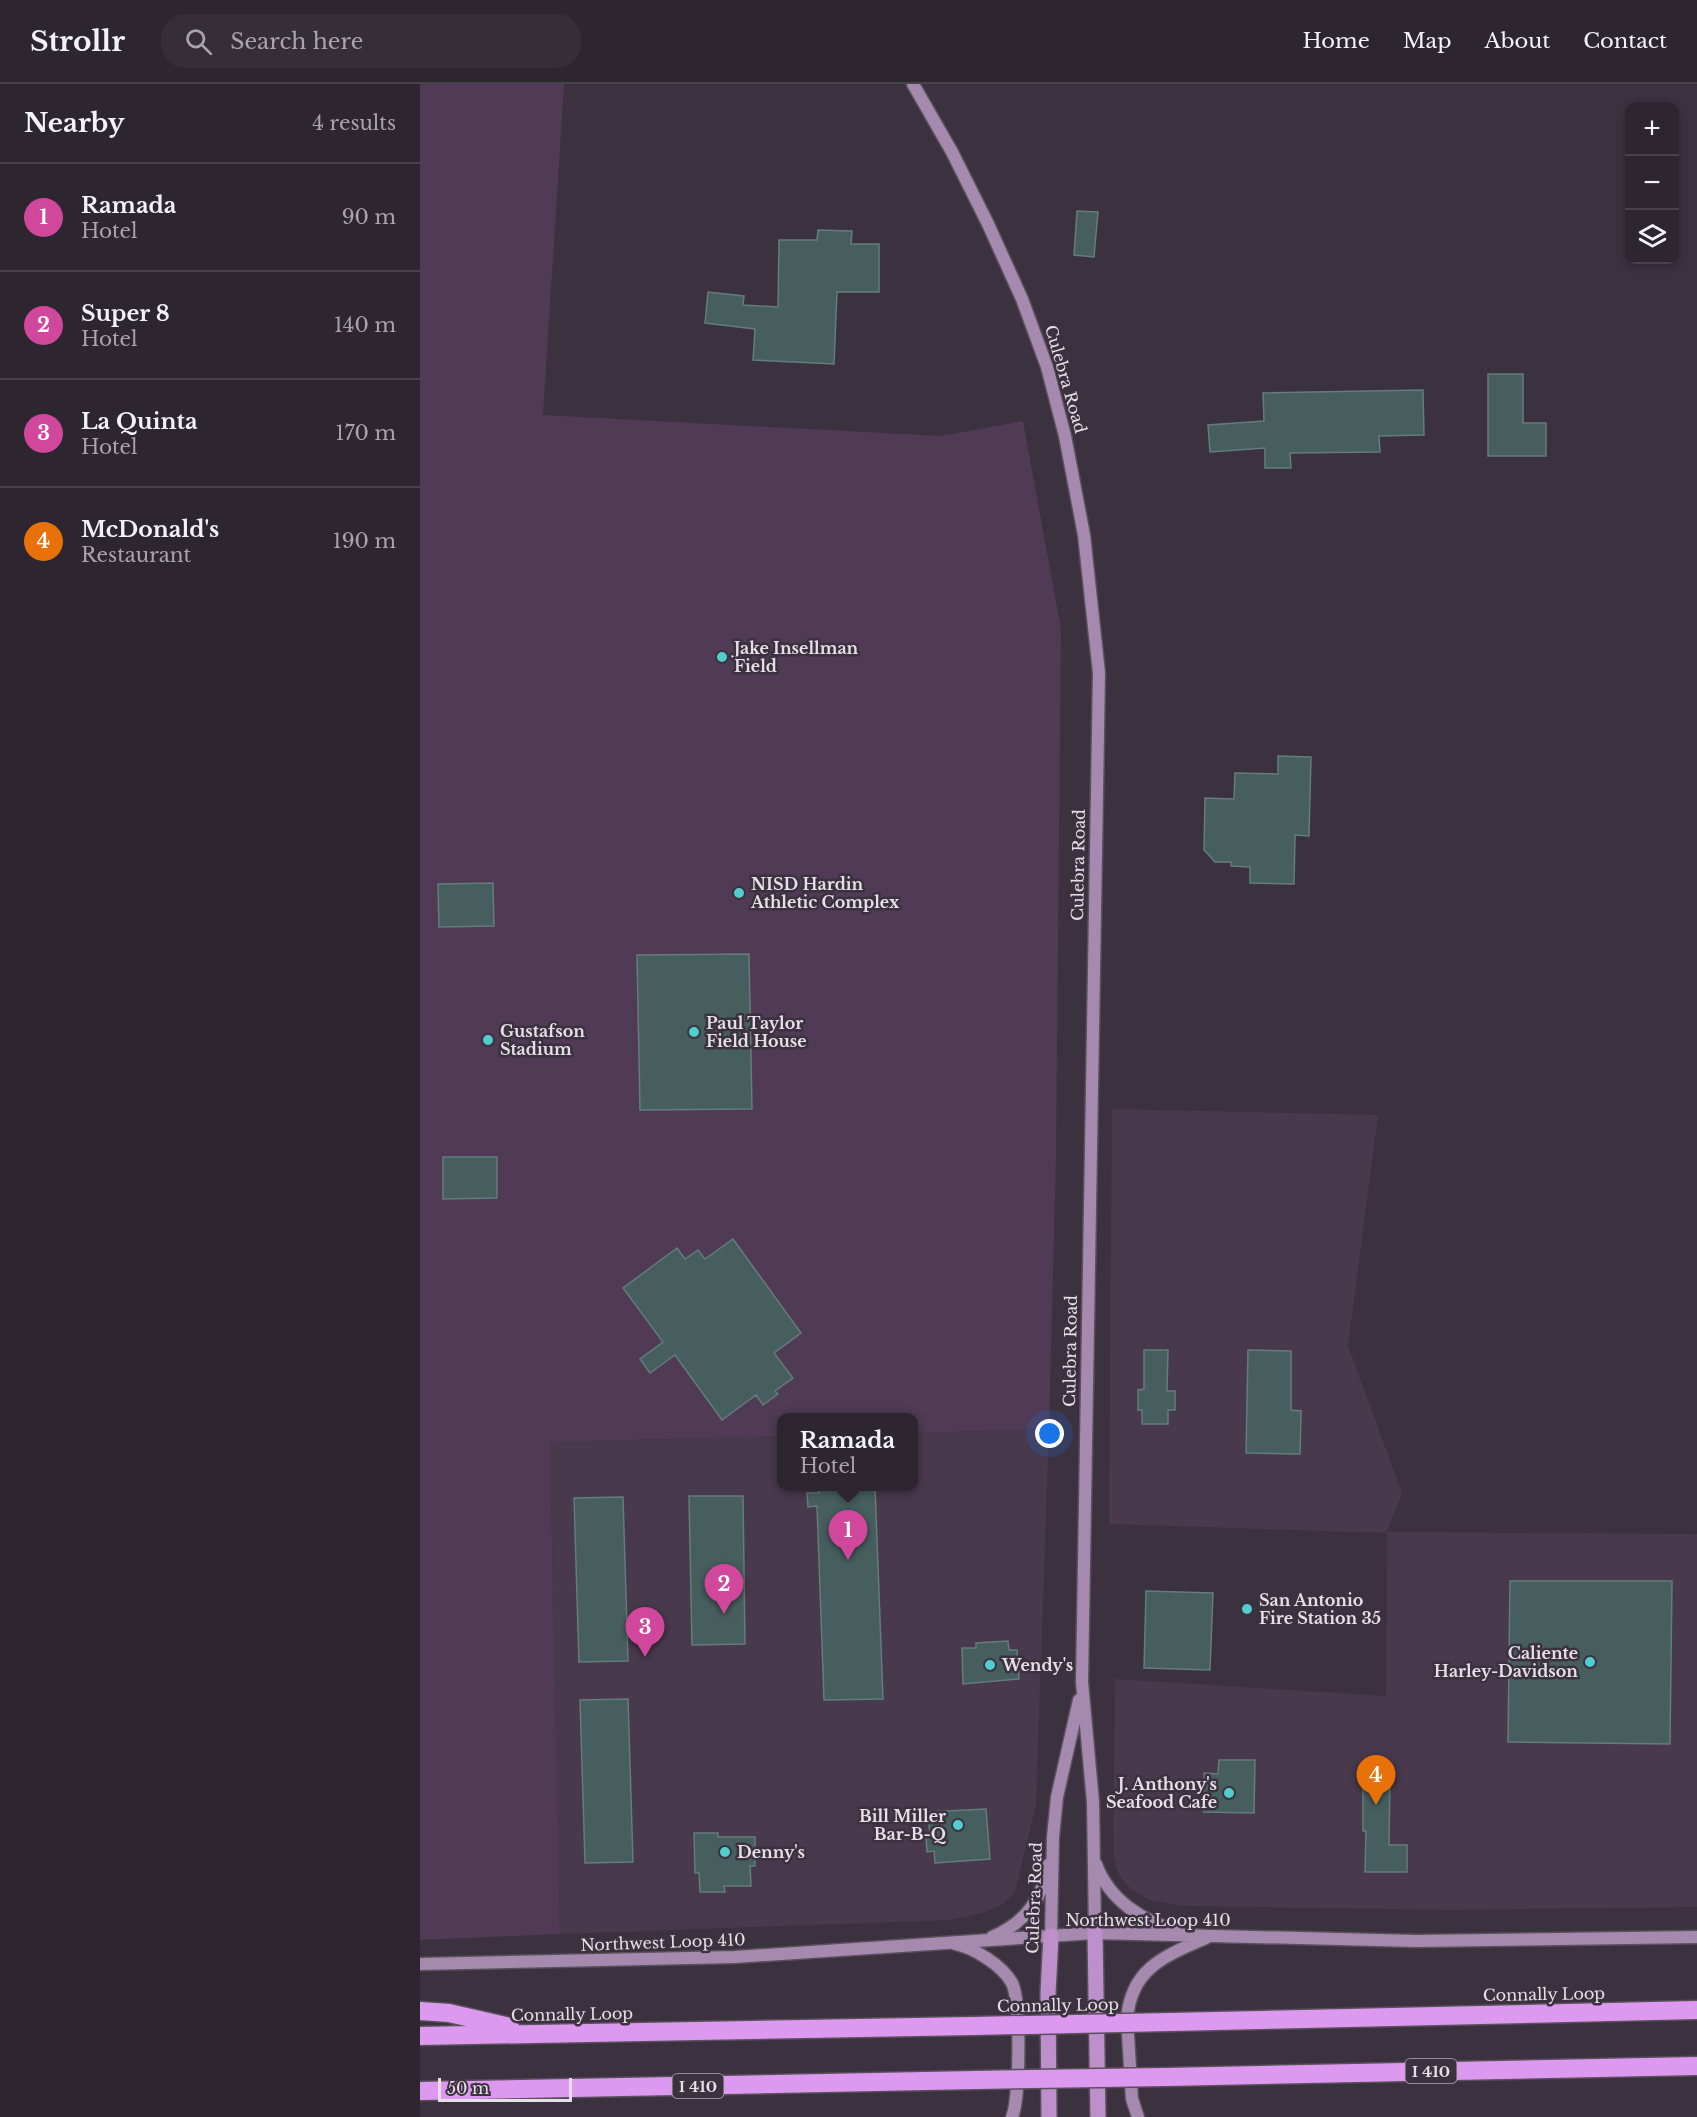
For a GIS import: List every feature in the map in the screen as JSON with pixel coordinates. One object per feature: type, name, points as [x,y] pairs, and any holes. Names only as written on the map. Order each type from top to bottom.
[{"type":"highway","name":"Connally Loop","points":[[420,2036],[1697,2010]]},
{"type":"highway","points":[[420,2011],[449,2013],[537,2034]]},
{"type":"highway","name":"I 410","points":[[420,2091],[1697,2066]]},
{"type":"main road","name":"Culebra Road","points":[[913,84],[952,152],[988,224],[1022,299],[1047,367],[1065,436],[1085,546],[1099,673],[1082,1682],[1093,1802],[1098,2117]]},
{"type":"main road","name":"Culebra Road","points":[[1049,2117],[1048,1993],[1053,1837],[1057,1797],[1082,1682]]},
{"type":"main road","points":[[976,1941],[1003,1932],[1021,1920],[1032,1908],[1043,1886],[1053,1837]]},
{"type":"main road","points":[[1094,1854],[1098,1871],[1107,1886],[1134,1911],[1174,1929],[1210,1936]]},
{"type":"main road","name":"Northwest Loop 410","points":[[420,1964],[735,1957],[1095,1933],[1416,1941],[1697,1937]]},
{"type":"main road","points":[[1138,2117],[1132,2099],[1127,2019],[1134,1988],[1142,1975],[1158,1962],[1210,1936]]},
{"type":"main road","points":[[951,1944],[962,1946],[996,1966],[1007,1976],[1015,1990],[1017,2101],[1012,2117]]},
{"type":"shaded area","name":"NISD Hardin Athletic Complex","points":[[420,84],[564,84],[543,415],[941,436],[1023,421],[1061,629],[1056,1157],[1049,1429],[918,1433],[918,1413],[777,1413],[777,1436],[550,1442],[560,1934],[420,1940]]},
{"type":"shaded area","points":[[1112,1109],[1378,1115],[1348,1346],[1402,1493],[1387,1532],[1697,1534],[1697,1907],[1450,1910],[1185,1906],[1151,1901],[1131,1889],[1119,1875],[1113,1855],[1115,1679],[1386,1696],[1387,1533],[1109,1524]]},
{"type":"shaded area","points":[[1049,1429],[1036,1805],[1015,1892],[1003,1904],[986,1912],[951,1920],[560,1934],[550,1442],[777,1436],[777,1491],[918,1491],[918,1433]]},
{"type":"building","points":[[1077,211],[1098,212],[1094,257],[1074,255]]},
{"type":"building","points":[[818,230],[852,231],[851,244],[879,244],[879,292],[837,292],[834,364],[753,360],[755,329],[705,323],[708,292],[744,296],[743,305],[778,307],[779,240],[817,240]]},
{"type":"building","points":[[1488,374],[1523,374],[1523,423],[1546,423],[1546,456],[1488,456]]},
{"type":"building","points":[[1423,390],[1424,435],[1379,436],[1380,452],[1290,453],[1291,468],[1265,468],[1265,448],[1210,452],[1208,425],[1264,421],[1263,393]]},
{"type":"building","points":[[1278,756],[1311,757],[1309,836],[1295,835],[1294,884],[1250,883],[1250,867],[1231,866],[1231,862],[1215,862],[1204,850],[1205,798],[1234,799],[1235,773],[1278,774]]},
{"type":"building","points":[[493,883],[494,926],[439,927],[438,884]]},
{"type":"building","name":"Paul Taylor Field House","points":[[749,954],[752,1109],[640,1110],[637,955]]},
{"type":"building","points":[[443,1157],[497,1157],[497,1198],[443,1199]]},
{"type":"building","points":[[733,1239],[801,1333],[774,1353],[793,1378],[775,1391],[778,1394],[763,1405],[756,1395],[722,1420],[675,1355],[650,1373],[640,1359],[663,1342],[623,1288],[677,1248],[685,1259],[698,1250],[705,1259]]},
{"type":"building","points":[[1144,1350],[1168,1350],[1167,1391],[1175,1391],[1175,1410],[1168,1410],[1168,1424],[1142,1424],[1142,1410],[1138,1410],[1138,1390],[1144,1389]]},
{"type":"building","points":[[1248,1350],[1291,1351],[1291,1410],[1301,1411],[1300,1454],[1246,1453]]},
{"type":"building","points":[[819,1491],[875,1491],[883,1699],[824,1700],[817,1506],[808,1507],[807,1493],[819,1493]]},
{"type":"building","points":[[689,1496],[743,1496],[745,1644],[692,1645]]},
{"type":"building","points":[[623,1497],[628,1661],[579,1662],[574,1498]]},
{"type":"building","name":"Caliente Harley-Davidson","points":[[1510,1581],[1672,1581],[1670,1744],[1508,1742]]},
{"type":"building","points":[[1146,1591],[1213,1593],[1210,1670],[1144,1668]]},
{"type":"building","name":"Wendy's","points":[[1008,1641],[1009,1650],[1017,1650],[1019,1679],[963,1684],[962,1648],[976,1648],[976,1643]]},
{"type":"building","points":[[628,1699],[633,1862],[585,1863],[580,1700]]},
{"type":"building","name":"J. Anthony's Seafood Cafe","points":[[1219,1760],[1255,1760],[1254,1813],[1204,1812],[1204,1773],[1218,1774]]},
{"type":"building","points":[[1363,1778],[1390,1778],[1389,1845],[1407,1845],[1407,1872],[1365,1872],[1366,1831],[1363,1831]]},
{"type":"building","name":"Bill Miller Bar-B-Q","points":[[986,1809],[990,1859],[935,1863],[934,1851],[927,1852],[926,1837],[930,1837],[928,1812]]},
{"type":"building","name":"Denny's","points":[[694,1833],[718,1833],[718,1837],[755,1837],[755,1866],[750,1866],[751,1886],[724,1886],[725,1892],[700,1892],[699,1873],[695,1873]]},
{"type":"place","name":"Jake Insellman Field","points":[[722,657]]},
{"type":"place","name":"NISD Hardin Athletic Complex","points":[[739,893]]},
{"type":"place","name":"Paul Taylor Field House","points":[[694,1032]]},
{"type":"place","name":"Gustafson Stadium","points":[[488,1040]]},
{"type":"place","name":"Ramada","points":[[848,1560]]},
{"type":"place","name":"San Antonio Fire Station 35","points":[[1247,1609]]},
{"type":"place","name":"Super 8","points":[[724,1614]]},
{"type":"place","name":"La Quinta","points":[[645,1657]]},
{"type":"place","name":"Caliente Harley-Davidson","points":[[1590,1662]]},
{"type":"place","name":"Wendy's","points":[[990,1665]]},
{"type":"place","name":"J. Anthony's Seafood Cafe","points":[[1229,1793]]},
{"type":"place","name":"McDonald's","points":[[1376,1805]]},
{"type":"place","name":"Bill Miller Bar-B-Q","points":[[958,1825]]},
{"type":"place","name":"Denny's","points":[[725,1852]]}]
